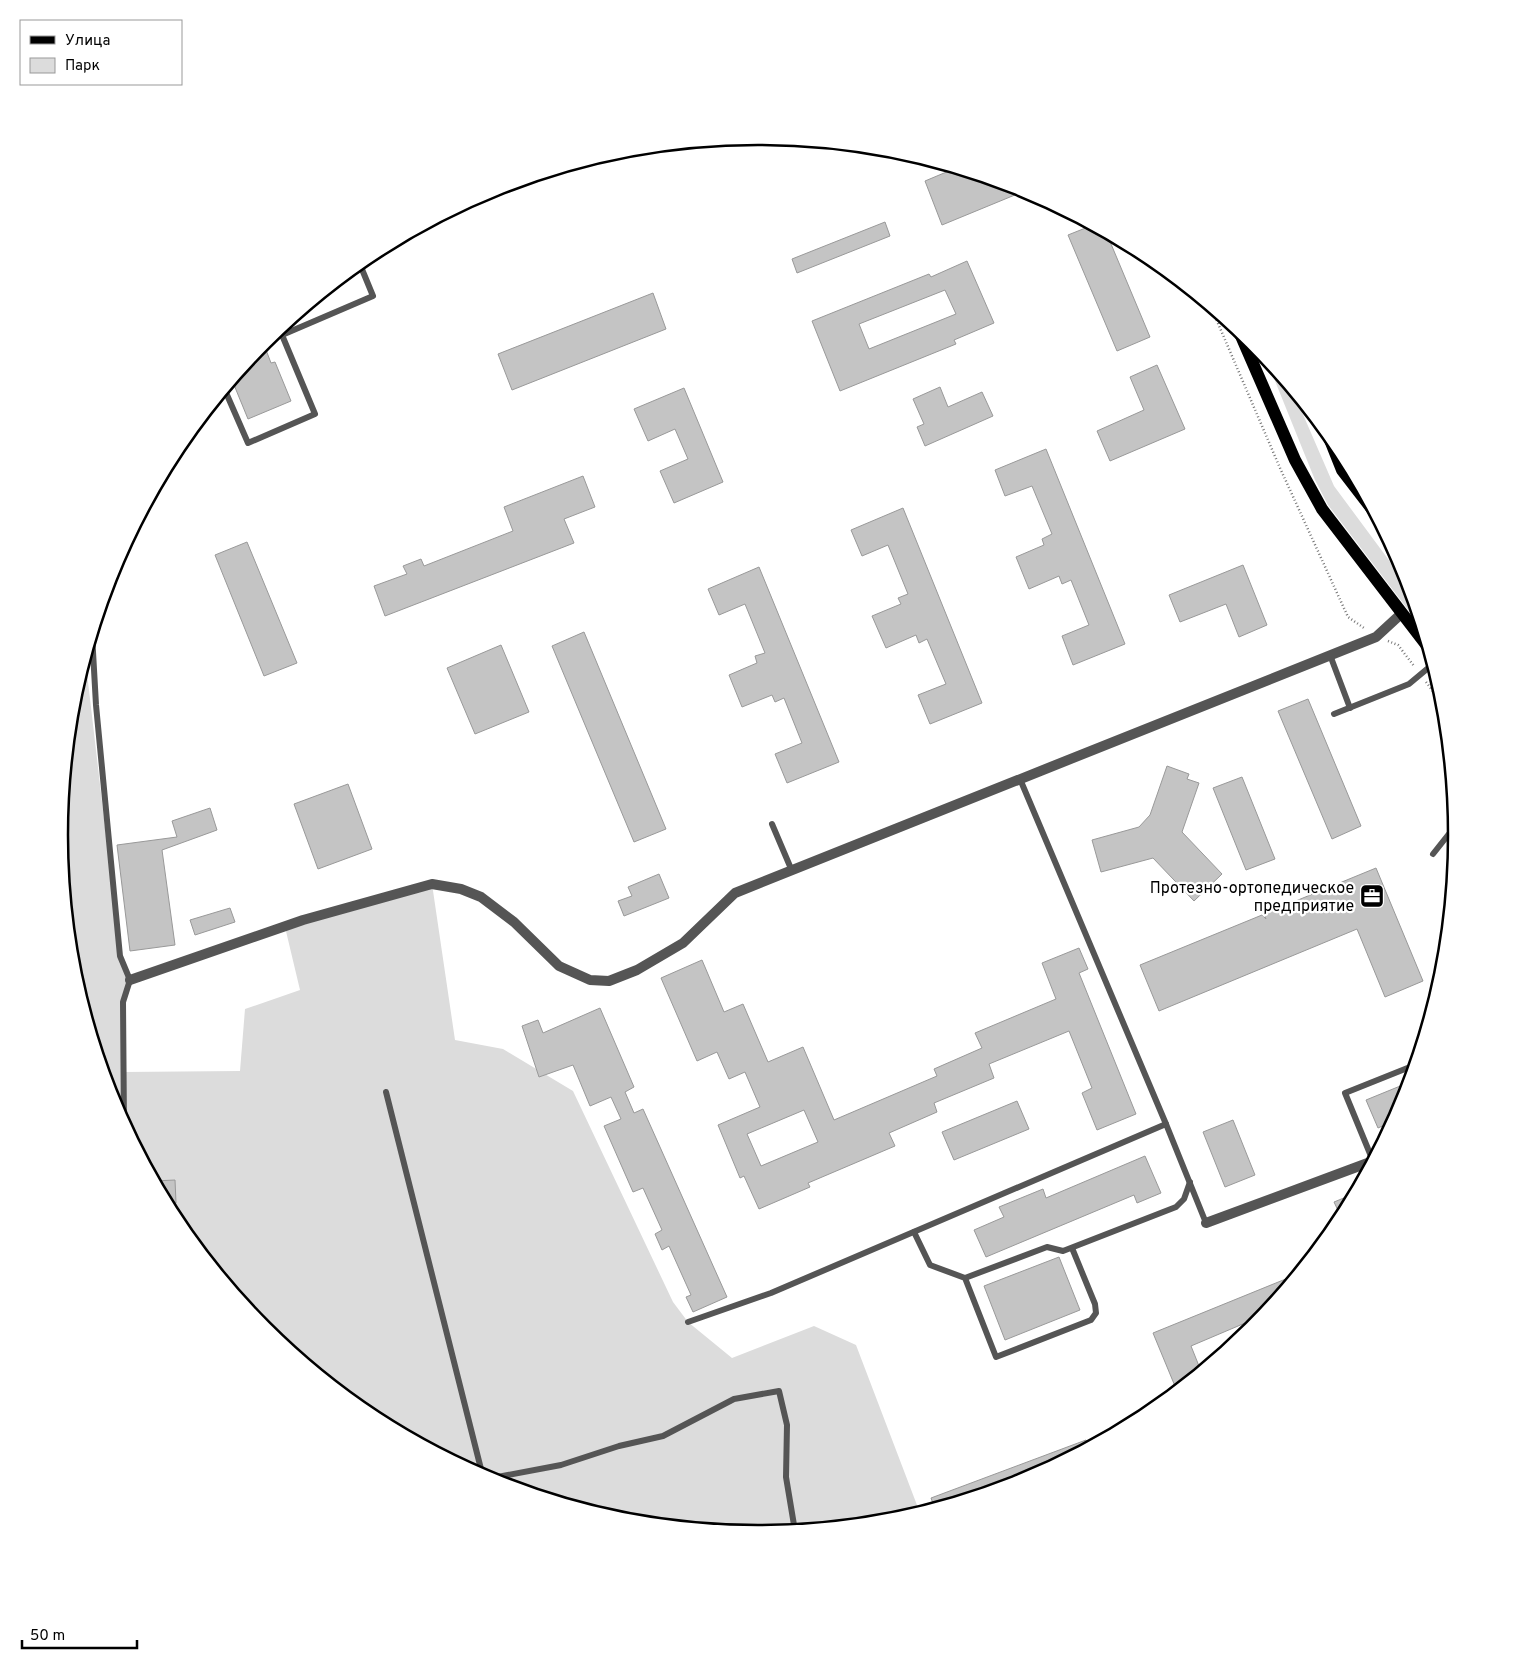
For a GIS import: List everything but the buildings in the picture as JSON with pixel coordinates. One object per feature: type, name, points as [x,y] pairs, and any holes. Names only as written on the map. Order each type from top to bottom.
[{"type":"main road","points":[[1246,347],[1295,460],[1322,509],[1419,636]]},
{"type":"main road","points":[[1339,462],[1351,481]]},
{"type":"street","points":[[130,980],[303,920],[432,884],[461,889],[481,897],[514,922],[560,966],[590,980],[609,981],[637,970],[683,943],[735,893],[1376,637],[1401,614]]},
{"type":"street","points":[[1206,1222],[1364,1164]]},
{"type":"lane","points":[[227,395],[248,442],[315,414],[282,336],[373,296],[362,270]]},
{"type":"lane","points":[[93,650],[96,705],[120,956],[130,980],[123,1002],[124,1107]]},
{"type":"lane","points":[[1330,655],[1350,708]]},
{"type":"lane","points":[[1334,714],[1409,684],[1428,668]]},
{"type":"lane","points":[[1020,779],[1206,1222]]},
{"type":"lane","points":[[772,824],[792,871]]},
{"type":"lane","points":[[1433,854],[1448,835]]},
{"type":"lane","points":[[1370,1154],[1345,1093],[1408,1068]]},
{"type":"lane","points":[[386,1092],[480,1467]]},
{"type":"lane","points":[[688,1322],[771,1293],[1166,1124]]},
{"type":"lane","points":[[914,1232],[930,1265],[965,1278],[1047,1247],[1063,1251],[1072,1248],[1176,1207],[1184,1198],[1190,1182]]},
{"type":"lane","points":[[965,1278],[996,1357],[1091,1320],[1096,1313],[1095,1304],[1072,1248]]},
{"type":"lane","points":[[502,1476],[561,1465],[618,1446],[663,1436],[734,1399],[779,1391],[787,1425],[786,1477],[794,1524]]},
{"type":"green space","points":[[1273,376],[1300,408],[1334,486],[1394,568],[1413,616],[1328,505],[1315,480]]},
{"type":"green space","points":[[87,673],[120,956],[130,980],[123,1002],[123,1072],[240,1071],[245,1009],[300,990],[285,927],[432,884],[455,1040],[503,1049],[573,1091],[673,1302],[688,1322],[732,1358],[814,1326],[856,1345],[917,1506],[848,1520],[758,1526],[668,1520],[579,1502],[536,1489],[494,1473],[413,1433],[374,1409],[303,1354],[239,1290],[184,1219],[160,1180],[139,1140],[120,1099],[104,1057],[91,1014],[81,970],[73,925],[69,880],[69,790],[73,745]]},
{"type":"place","name":"Протезно-ортопедическое предприятие","points":[[1372,896]]}]
